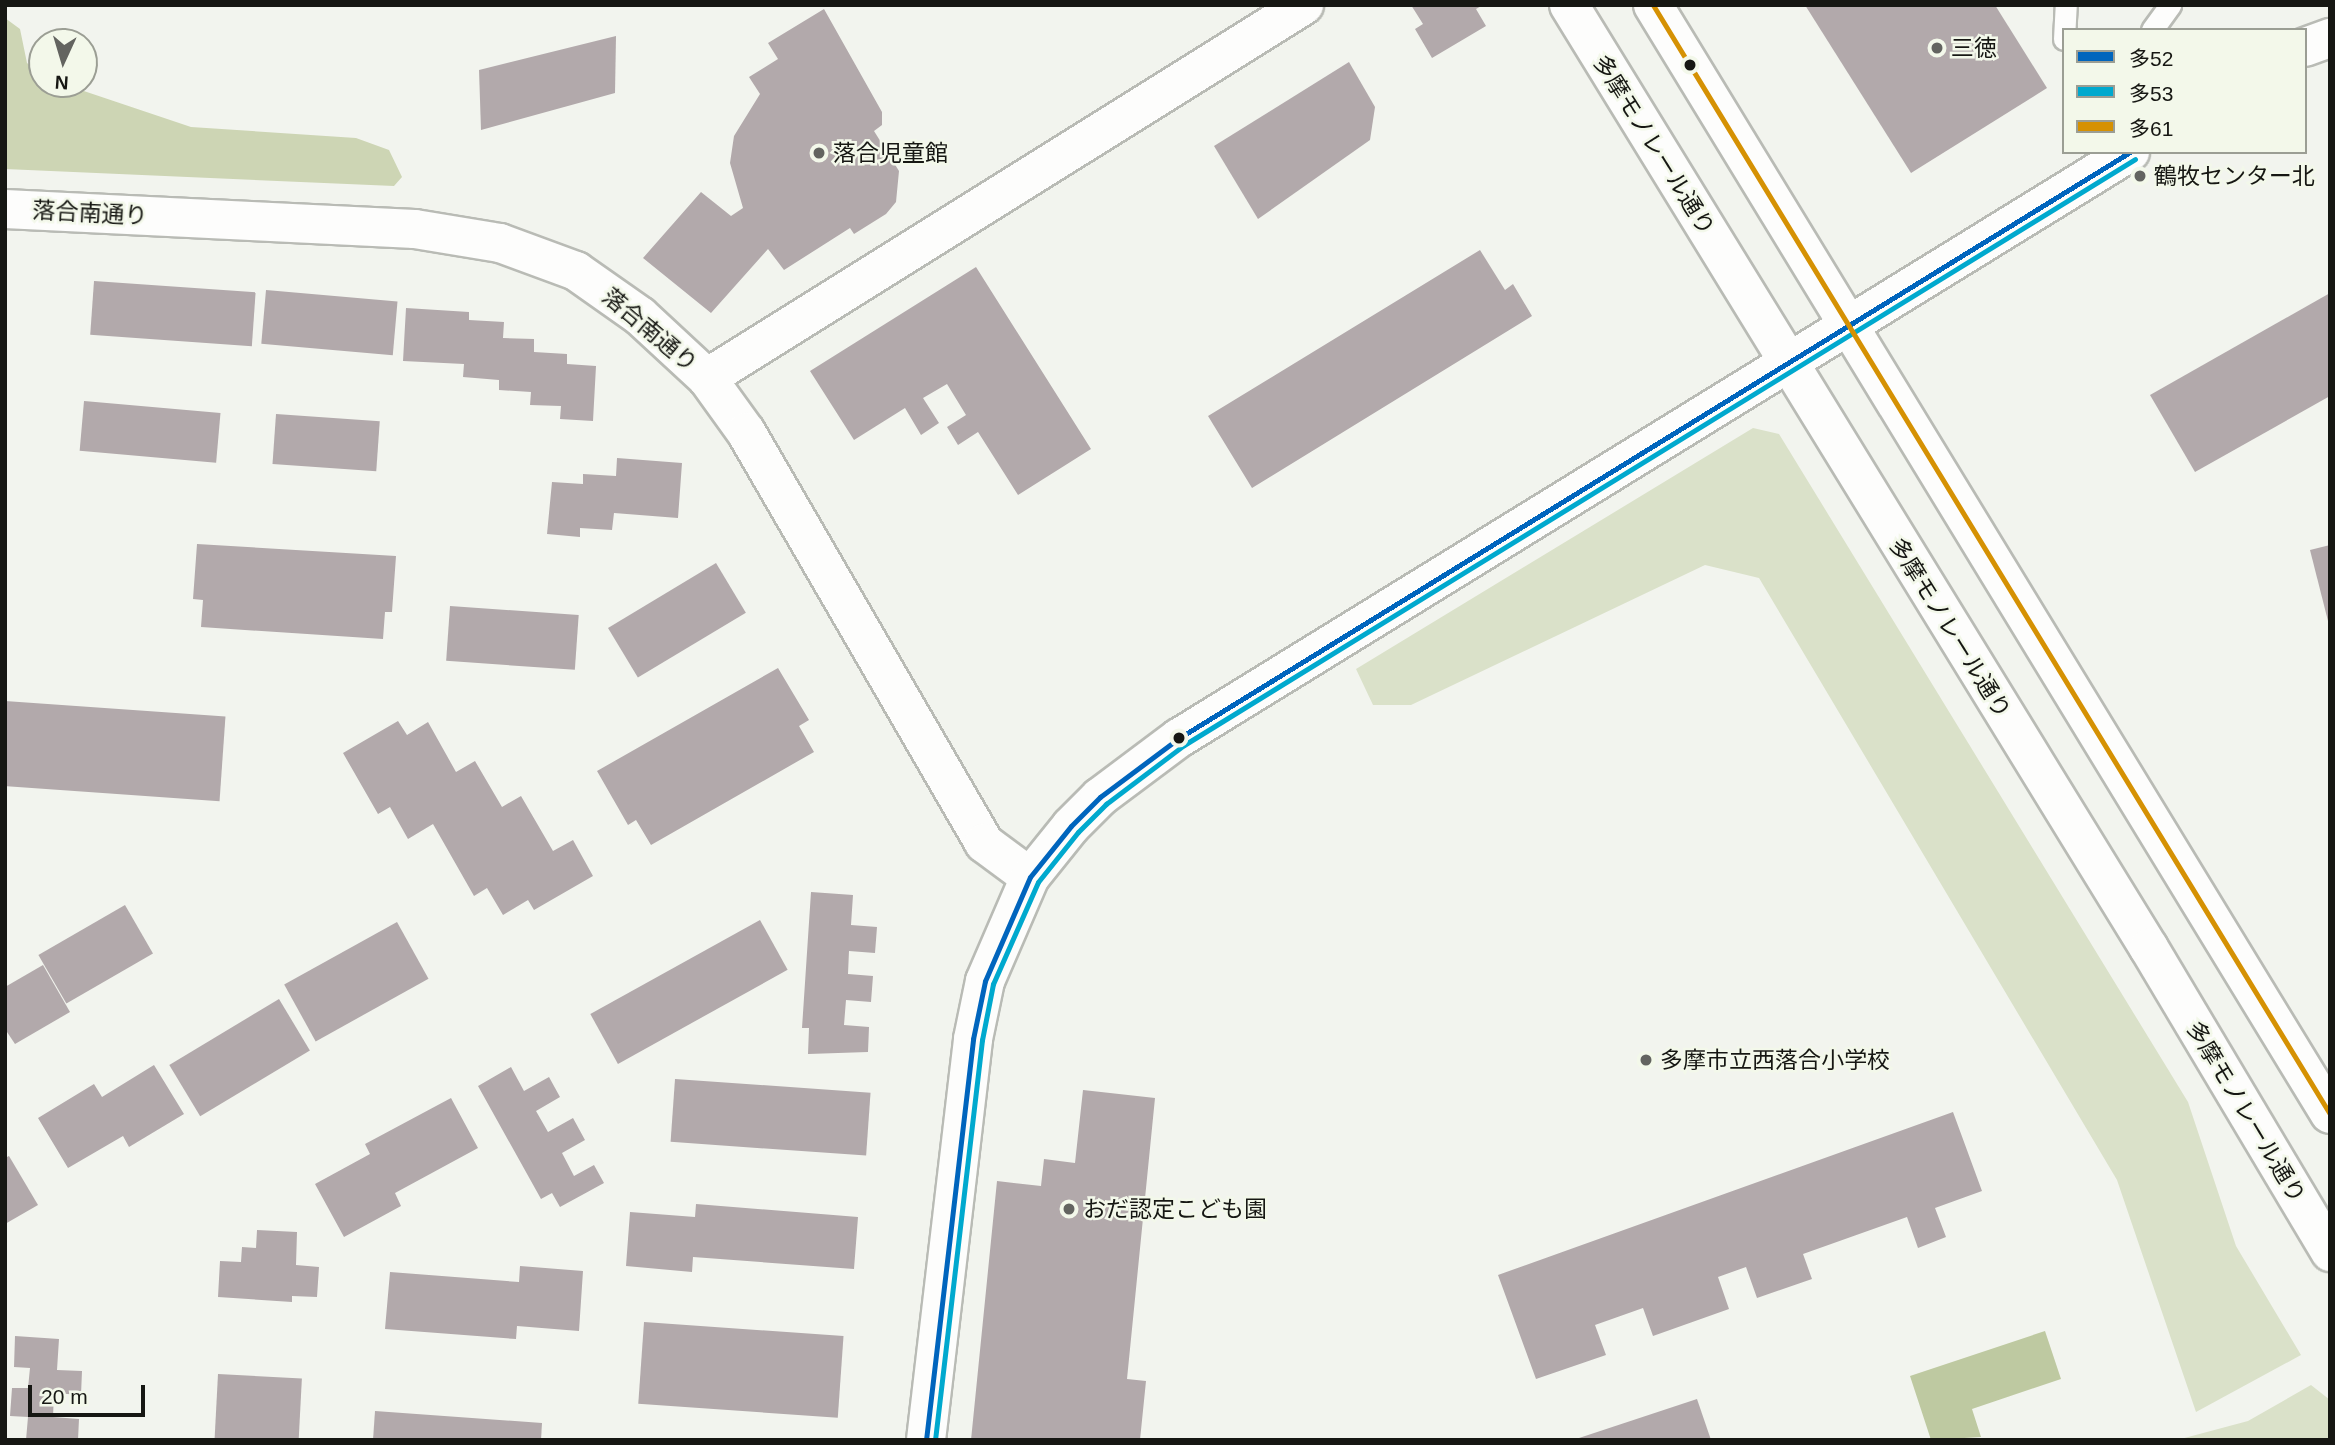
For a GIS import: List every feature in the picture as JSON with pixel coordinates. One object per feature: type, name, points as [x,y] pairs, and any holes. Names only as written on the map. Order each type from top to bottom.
[{"type":"street","points":[[707,378],[1304,5]]},
{"type":"street","name":"多摩モノレール通り","points":[[1569,5],[2149,948],[2330,1252]]},
{"type":"street","points":[[1653,5],[1847,327],[2330,1114]]},
{"type":"street","points":[[2307,46],[2330,38]]},
{"type":"street","points":[[926,1440],[973,1039],[985,981],[1030,877],[1100,797],[1179,738],[2127,154]]},
{"type":"street","name":"落合南通り","points":[[5,209],[415,229],[500,243],[576,271],[640,316],[707,378],[746,432],[984,842],[1030,877]]},
{"type":"lane","points":[[2065,28],[2066,5]]},
{"type":"lane","points":[[2153,28],[2170,5]]},
{"type":"shaded area","points":[[5,18],[20,29],[28,64],[28,98],[98,98],[98,96],[191,127],[356,138],[389,150],[402,177],[394,186],[5,169]]},
{"type":"shaded area","points":[[1753,428],[1779,434],[2188,1102],[2236,1246],[2301,1355],[2196,1412],[2117,1180],[1759,578],[1705,565],[1411,705],[1373,705],[1356,669]]},
{"type":"shaded area","points":[[2045,1331],[2061,1379],[1972,1409],[1981,1437],[1931,1440],[1910,1376]]},
{"type":"shaded area","points":[[2311,1385],[2330,1400],[2330,1440],[2177,1440],[2248,1421]]},
{"type":"building","points":[[1411,5],[1483,5],[1476,9],[1486,26],[1432,58],[1415,29],[1423,24]]},
{"type":"building","points":[[1805,5],[1995,5],[2047,88],[1911,173]]},
{"type":"building","points":[[824,9],[882,112],[882,125],[874,131],[899,171],[896,202],[886,214],[854,234],[850,228],[784,270],[768,249],[711,313],[643,258],[701,192],[731,216],[743,208],[730,163],[734,136],[760,94],[749,77],[778,59],[768,43]]},
{"type":"building","points":[[616,36],[615,93],[481,130],[479,70]]},
{"type":"building","points":[[1349,62],[1375,107],[1370,140],[1258,219],[1214,146]]},
{"type":"building","points":[[1480,250],[1505,290],[1513,284],[1532,316],[1252,488],[1208,416]]},
{"type":"building","points":[[976,267],[1091,449],[1018,495],[978,432],[958,445],[947,427],[966,415],[947,384],[923,398],[939,423],[921,435],[905,408],[854,440],[810,371]]},
{"type":"building","points":[[94,281],[256,292],[252,346],[90,335]]},
{"type":"building","points":[[266,290],[397,302],[393,355],[261,344]]},
{"type":"building","points":[[2330,293],[2330,396],[2195,472],[2150,395]]},
{"type":"building","points":[[406,308],[469,312],[469,320],[504,322],[503,338],[534,339],[534,352],[567,354],[567,364],[596,366],[593,421],[560,419],[561,406],[530,405],[531,392],[499,390],[499,380],[463,377],[464,364],[403,361]]},
{"type":"building","points":[[84,401],[220,413],[216,463],[80,451]]},
{"type":"building","points":[[276,414],[380,421],[376,471],[273,464]]},
{"type":"building","points":[[617,458],[682,463],[678,518],[614,513],[612,530],[580,528],[580,537],[547,534],[552,482],[583,484],[583,474],[616,476]]},
{"type":"building","points":[[197,544],[396,556],[392,612],[385,612],[383,639],[201,627],[203,600],[193,599]]},
{"type":"building","points":[[2330,545],[2330,625],[2329,625],[2310,550]]},
{"type":"building","points":[[716,563],[746,613],[638,678],[608,628]]},
{"type":"building","points":[[450,606],[579,615],[575,670],[446,661]]},
{"type":"building","points":[[778,668],[809,720],[799,726],[814,752],[651,845],[636,820],[628,825],[597,771]]},
{"type":"building","points":[[5,701],[225,716],[220,801],[5,786]]},
{"type":"building","points":[[398,721],[407,735],[428,722],[456,772],[475,761],[502,807],[521,796],[553,851],[573,840],[593,876],[534,910],[528,900],[503,915],[487,888],[474,896],[433,824],[408,839],[390,807],[378,814],[343,753]]},
{"type":"building","points":[[811,892],[853,895],[851,925],[877,927],[875,953],[849,951],[848,974],[873,976],[871,1002],[846,1000],[844,1025],[869,1027],[868,1052],[808,1054],[809,1028],[802,1028]]},
{"type":"building","points":[[125,905],[153,953],[66,1003],[38,955]]},
{"type":"building","points":[[760,920],[788,970],[618,1064],[590,1014]]},
{"type":"building","points":[[397,922],[429,979],[316,1041],[284,985]]},
{"type":"building","points":[[43,965],[70,1012],[15,1044],[5,1029],[5,987]]},
{"type":"building","points":[[279,999],[310,1050],[200,1116],[169,1065]]},
{"type":"building","points":[[154,1065],[184,1114],[129,1147],[123,1136],[68,1168],[38,1118],[94,1084],[102,1097]]},
{"type":"building","points":[[511,1067],[524,1091],[549,1077],[560,1097],[536,1111],[548,1132],[573,1118],[585,1140],[562,1153],[574,1176],[594,1165],[604,1183],[560,1207],[552,1193],[541,1199],[478,1086]]},
{"type":"building","points":[[675,1079],[871,1093],[866,1156],[671,1142]]},
{"type":"building","points":[[1083,1090],[1155,1098],[1127,1379],[1146,1381],[1140,1440],[971,1440],[997,1181],[1041,1186],[1044,1159],[1075,1163]]},
{"type":"building","points":[[451,1098],[478,1148],[395,1193],[401,1206],[344,1237],[315,1184],[370,1154],[365,1144]]},
{"type":"building","points":[[1953,1112],[1982,1191],[1935,1208],[1946,1237],[1918,1248],[1907,1217],[1803,1254],[1812,1279],[1757,1298],[1746,1267],[1718,1277],[1729,1309],[1653,1336],[1643,1308],[1595,1325],[1606,1355],[1536,1379],[1498,1275]]},
{"type":"building","points":[[9,1156],[38,1205],[5,1224],[5,1158]]},
{"type":"building","points":[[696,1204],[858,1217],[854,1269],[693,1257],[692,1272],[626,1266],[630,1212],[695,1217]]},
{"type":"building","points":[[257,1230],[297,1232],[296,1265],[319,1267],[317,1297],[292,1296],[292,1302],[218,1297],[220,1261],[241,1262],[242,1247],[256,1248]]},
{"type":"building","points":[[520,1266],[583,1271],[579,1331],[517,1326],[516,1339],[385,1329],[390,1272],[519,1282]]},
{"type":"building","points":[[644,1322],[844,1336],[838,1418],[638,1404]]},
{"type":"building","points":[[15,1336],[59,1339],[57,1370],[82,1371],[81,1395],[54,1393],[53,1417],[79,1419],[78,1440],[26,1440],[28,1417],[10,1416],[12,1388],[28,1388],[30,1368],[14,1367]]},
{"type":"building","points":[[218,1374],[302,1378],[299,1440],[215,1440]]},
{"type":"building","points":[[1697,1399],[1711,1440],[1576,1440],[1576,1439]]},
{"type":"building","points":[[375,1411],[542,1423],[541,1440],[373,1440]]},
{"type":"transit line","name":"多61","points":[[1653,5],[2330,1114]]},
{"type":"transit line","name":"多52","points":[[926,1440],[973,1039],[985,981],[1030,877],[1071,826],[1100,797],[1179,738],[2127,154]]},
{"type":"transit line","name":"多53","points":[[935,1440],[982,1040],[993,984],[1038,882],[1078,832],[1106,804],[1184,745],[2135,159]]},
{"type":"place","name":"三徳","points":[[1937,48]]},
{"type":"place","name":"落合児童館","points":[[819,153]]},
{"type":"place","name":"鶴牧センター北","points":[[2140,176]]},
{"type":"place","name":"多摩市立西落合小学校","points":[[1646,1060]]},
{"type":"place","name":"おだ認定こども園","points":[[1069,1209]]}]
